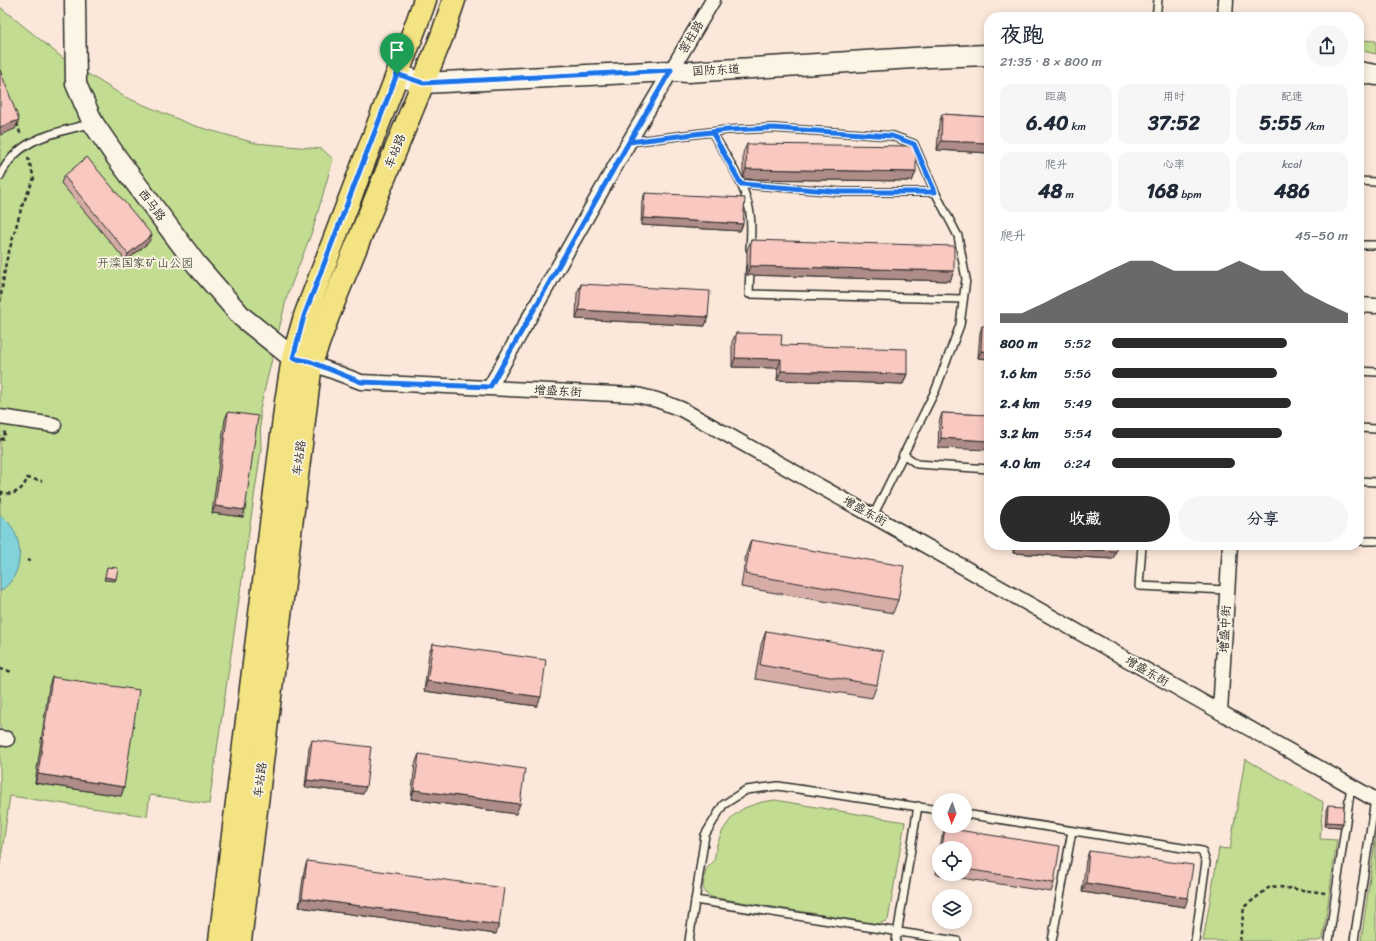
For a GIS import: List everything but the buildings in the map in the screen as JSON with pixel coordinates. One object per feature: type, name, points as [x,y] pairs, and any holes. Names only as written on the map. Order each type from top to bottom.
[{"type":"main road","name":"车站路","points":[[240,941],[302,360],[304,316],[425,0]]},
{"type":"main road","name":"车站路","points":[[220,941],[283,426],[302,360],[328,316],[442,36],[454,0]]},
{"type":"street","name":"西马路","points":[[75,0],[76,84],[93,123],[117,158],[196,264],[242,317],[302,360]]},
{"type":"street","name":"窑柱路","points":[[490,387],[629,142],[713,0]]},
{"type":"street","points":[[1225,12],[1226,0]]},
{"type":"street","name":"国防东道","points":[[397,74],[423,83],[671,70],[688,72],[929,57],[984,55]]},
{"type":"street","points":[[1364,73],[1376,76]]},
{"type":"street","points":[[1364,305],[1376,306]]},
{"type":"street","name":"增盛东街","points":[[302,360],[361,382],[637,395],[657,400],[681,409],[1376,800]]},
{"type":"street","points":[[0,417],[54,425]]},
{"type":"street","name":"增盛中街","points":[[1220,712],[1230,550]]},
{"type":"lane","points":[[1157,12],[1158,0]]},
{"type":"lane","points":[[0,176],[12,157],[24,145],[52,133],[93,123]]},
{"type":"lane","points":[[629,142],[712,132],[772,128],[892,136],[914,144],[935,192],[958,236],[966,279],[960,325],[936,389],[873,516]]},
{"type":"lane","points":[[712,132],[741,184],[749,209],[751,231],[750,255]]},
{"type":"lane","points":[[1364,181],[1376,182]]},
{"type":"lane","points":[[741,184],[841,192],[935,192]]},
{"type":"lane","points":[[1364,245],[1376,245]]},
{"type":"lane","points":[[750,263],[749,294],[963,299]]},
{"type":"lane","points":[[1364,371],[1376,372]]},
{"type":"lane","points":[[1364,428],[1376,429]]},
{"type":"lane","points":[[904,454],[917,464],[984,469]]},
{"type":"lane","points":[[1364,481],[1376,482]]},
{"type":"lane","points":[[1364,541],[1376,542]]},
{"type":"lane","points":[[1142,550],[1139,586],[1227,590]]},
{"type":"lane","points":[[689,941],[705,835],[723,805],[746,790],[778,786],[932,809]]},
{"type":"lane","points":[[1329,941],[1351,786]]},
{"type":"lane","points":[[1354,941],[1376,800]]},
{"type":"lane","points":[[896,941],[918,806]]},
{"type":"lane","points":[[972,815],[1202,852],[1206,862],[1195,941]]},
{"type":"lane","points":[[1052,941],[1072,831]]},
{"type":"lane","points":[[695,900],[957,941]]},
{"type":"path","points":[[0,302],[6,262],[22,206],[34,178],[24,145]]},
{"type":"path","points":[[0,502],[1,492],[16,493],[25,486],[27,478],[42,481]]},
{"type":"path","points":[[27,560],[33,562]]},
{"type":"path","points":[[0,669],[13,672]]},
{"type":"path","points":[[1240,941],[1244,907],[1271,886],[1336,895]]},
{"type":"green space","name":"开滦国家矿山公园","points":[[0,7],[64,59],[125,97],[192,125],[255,143],[322,149],[333,159],[313,229],[287,296],[260,409],[261,450],[209,804],[150,795],[147,816],[10,796],[0,865]]},
{"type":"green space","points":[[1364,40],[1376,41],[1376,54],[1364,51]]},
{"type":"green space","points":[[1245,759],[1323,802],[1320,839],[1337,840],[1323,939],[1318,941],[1203,941],[1219,848],[1230,849]]},
{"type":"green space","points":[[775,800],[905,822],[888,920],[878,924],[711,897],[705,893],[703,886],[706,869],[714,861],[717,844],[723,830],[733,816],[744,808],[762,802]]},
{"type":"green space","points":[[1376,835],[1376,941],[1361,941]]},
{"type":"water","points":[[0,515],[8,522],[14,531],[20,553],[15,575],[9,584],[0,591]]},
{"type":"route","points":[[397,74],[304,316],[293,358],[311,362],[361,382],[490,387],[629,142],[712,132],[741,184],[841,192],[935,192],[914,144],[892,136],[772,128],[727,130],[629,142],[671,70],[423,83],[397,74]]}]
